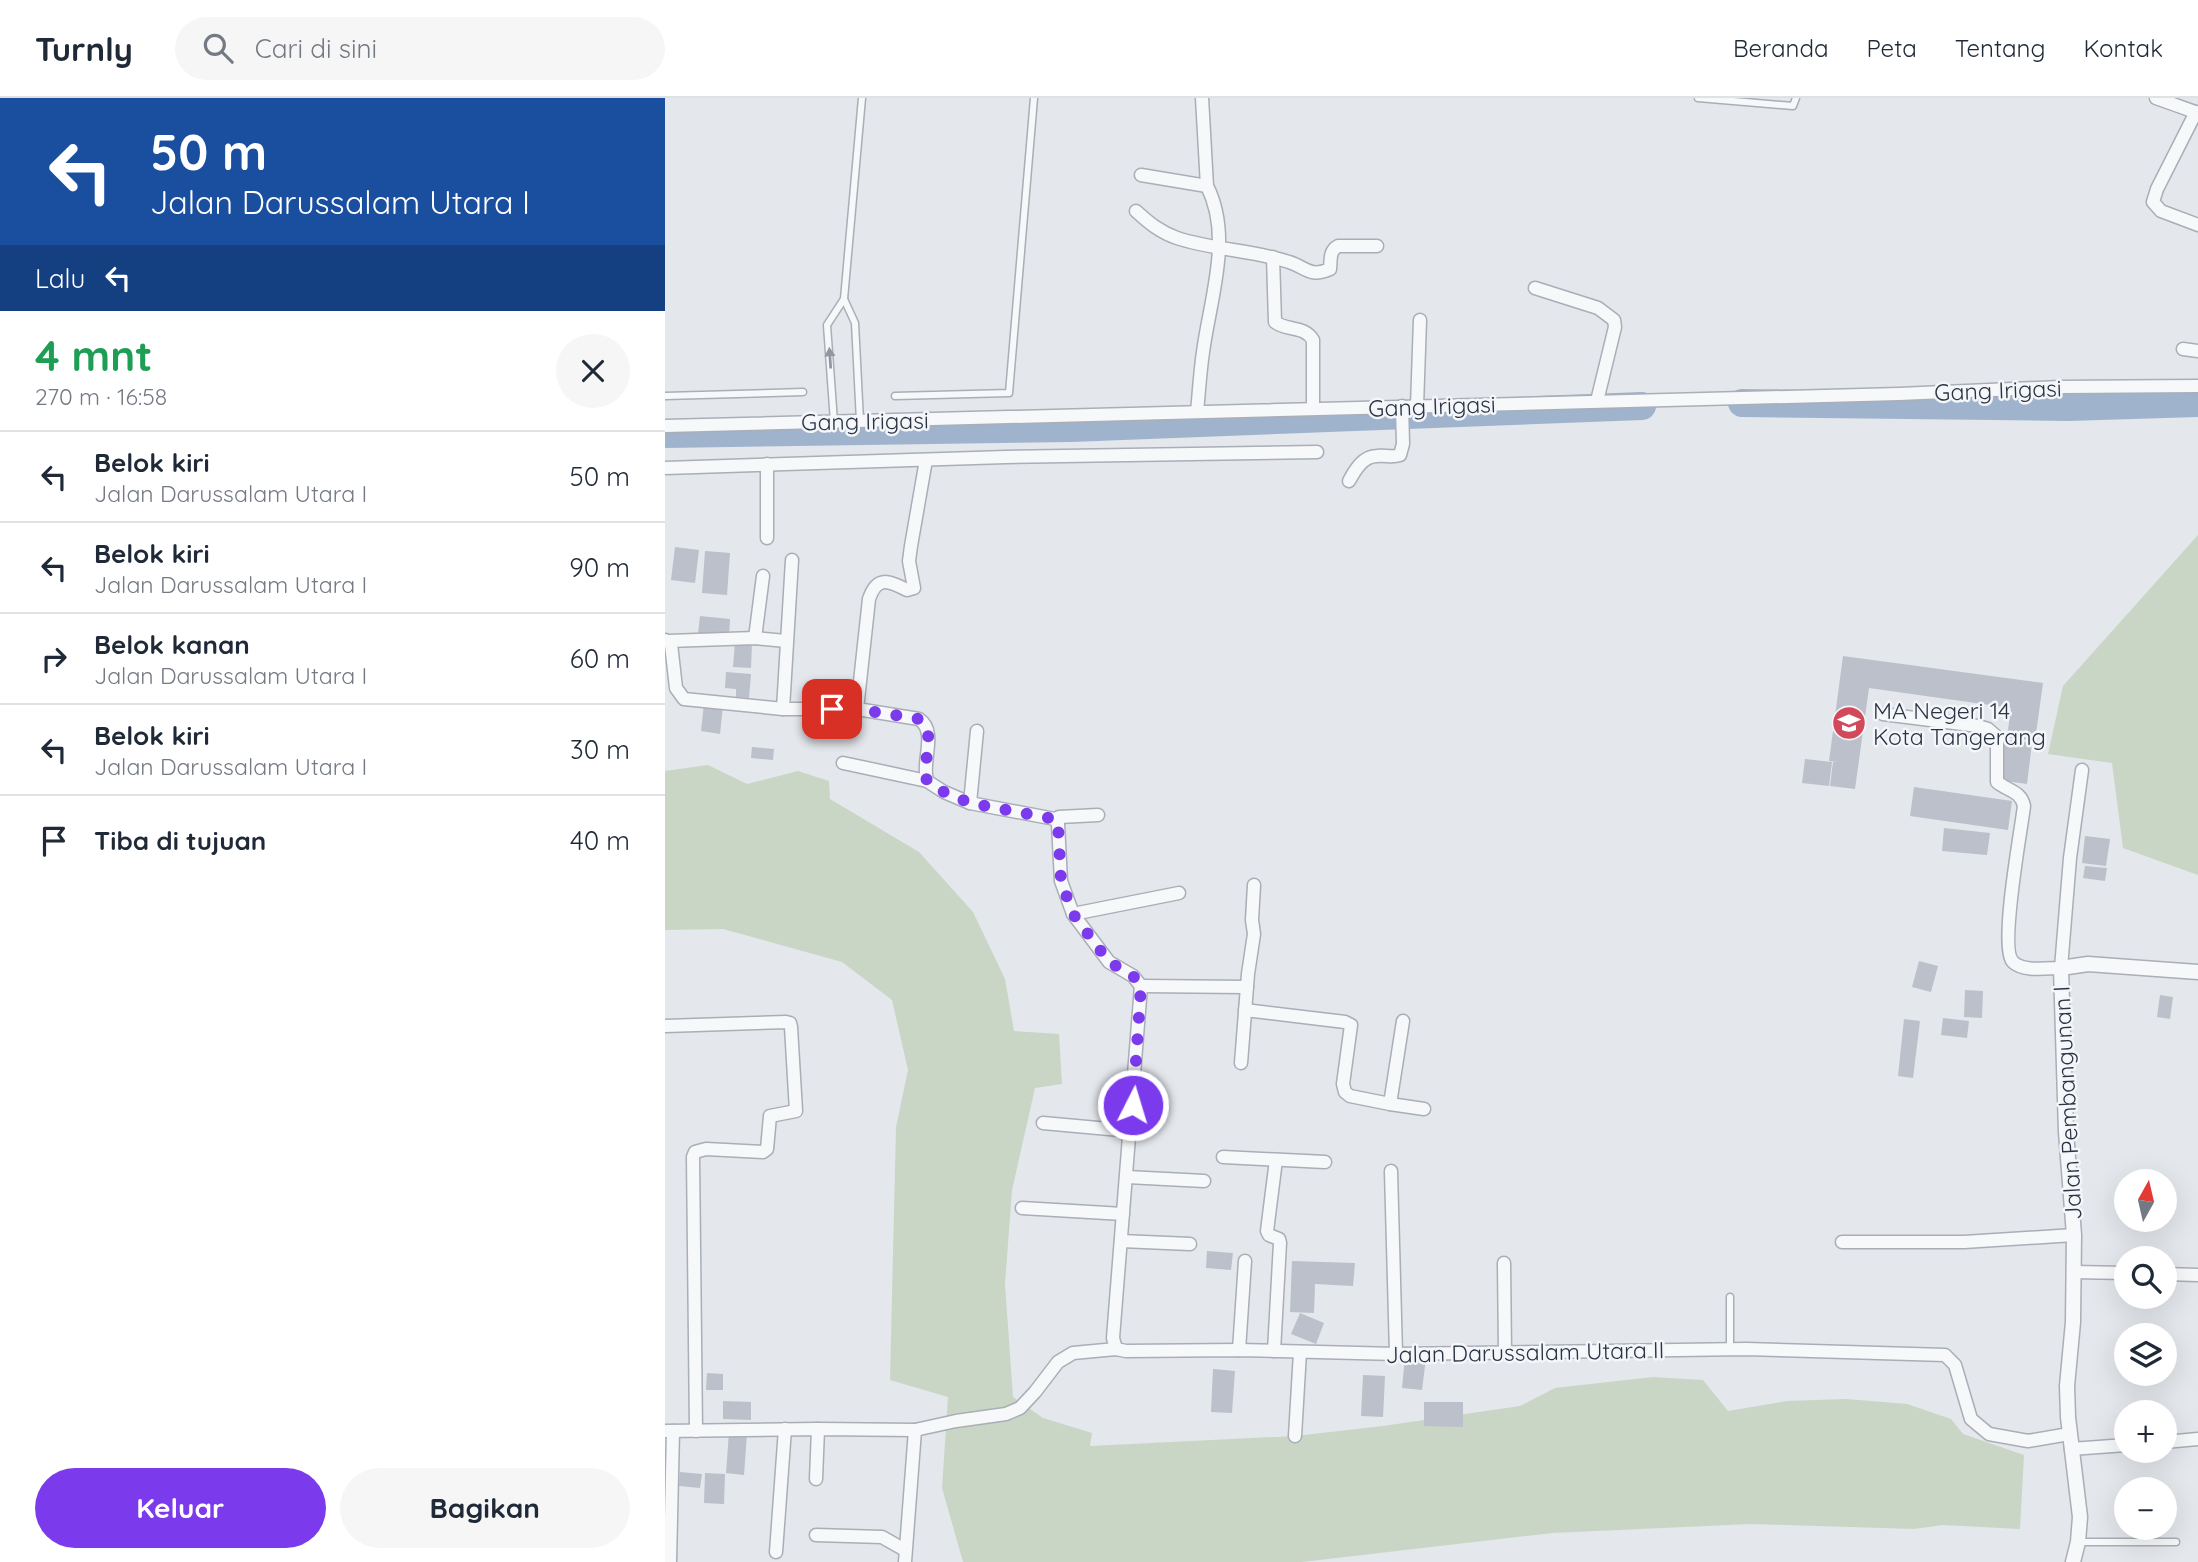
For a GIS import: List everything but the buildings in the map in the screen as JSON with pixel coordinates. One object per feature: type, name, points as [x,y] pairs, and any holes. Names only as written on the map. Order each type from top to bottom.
[{"type":"street","points":[[1197,412],[1219,246],[1213,198],[1207,186],[1202,98]]},
{"type":"street","points":[[2156,98],[2197,113],[2157,189],[2153,202],[2161,211],[2198,225]]},
{"type":"street","points":[[1141,175],[1207,186]]},
{"type":"street","points":[[1136,211],[1154,227],[1177,238],[1273,257],[1294,263],[1304,271],[1322,272],[1330,269],[1331,254],[1338,246],[1377,246]]},
{"type":"street","points":[[1273,257],[1275,322],[1279,326],[1303,330],[1313,340],[1313,409]]},
{"type":"street","points":[[1535,288],[1598,308],[1614,320],[1615,327],[1597,401]]},
{"type":"street","points":[[1416,406],[1420,320]]},
{"type":"street","points":[[2183,349],[2198,351]]},
{"type":"street","name":"Gang Irigasi","points":[[665,426],[1402,409],[1416,406],[1899,394],[2060,387],[2198,386]]},
{"type":"street","points":[[1349,481],[1360,465],[1373,456],[1400,455],[1403,444],[1402,409]]},
{"type":"street","points":[[665,468],[1317,452]]},
{"type":"street","points":[[857,709],[869,599],[873,588],[880,583],[891,582],[907,590],[914,588],[909,561],[926,460]]},
{"type":"street","points":[[767,464],[767,538]]},
{"type":"street","points":[[783,709],[792,560]]},
{"type":"street","points":[[755,639],[763,576]]},
{"type":"street","points":[[786,641],[667,640],[676,688],[684,699],[783,709],[857,709],[919,719],[926,723],[929,730],[925,773],[927,781]]},
{"type":"street","name":"Jalan Pembangunan I","points":[[1883,714],[1978,726],[1994,733],[1998,745],[1997,782],[2018,794],[2024,806],[2007,932],[2009,955],[2014,964],[2024,967],[2061,968],[2066,1132],[2074,1234],[2073,1322],[2067,1386],[2069,1434],[2080,1517],[2073,1562]]},
{"type":"street","points":[[970,803],[977,731]]},
{"type":"street","points":[[843,762],[927,781],[970,803],[1055,819],[1098,815]]},
{"type":"street","points":[[2082,770],[2070,858],[2061,968],[2088,964],[2198,972]]},
{"type":"street","points":[[1055,819],[1058,824],[1061,881],[1073,914],[1109,962],[1133,976],[1141,986],[1113,1338],[1116,1349]]},
{"type":"street","points":[[1241,1063],[1254,934],[1254,884]]},
{"type":"street","points":[[1073,914],[1179,893]]},
{"type":"street","points":[[1141,986],[1247,987]]},
{"type":"street","points":[[1245,1010],[1351,1024],[1343,1084],[1345,1092],[1350,1096],[1425,1109]]},
{"type":"street","points":[[1390,1104],[1403,1021]]},
{"type":"street","points":[[665,1026],[786,1022],[790,1023],[791,1027],[796,1111],[771,1116],[767,1149],[763,1152],[706,1149],[695,1153],[694,1157],[696,1431]]},
{"type":"street","points":[[1043,1123],[1131,1131]]},
{"type":"street","points":[[1223,1157],[1325,1162]]},
{"type":"street","points":[[1274,1351],[1280,1243],[1279,1239],[1269,1235],[1267,1231],[1276,1160]]},
{"type":"street","points":[[1391,1171],[1396,1354]]},
{"type":"street","points":[[1127,1177],[1204,1181]]},
{"type":"street","points":[[1022,1208],[1123,1214]]},
{"type":"street","points":[[1842,1242],[1964,1242],[2074,1234]]},
{"type":"street","points":[[1121,1241],[1189,1244]]},
{"type":"street","points":[[1239,1350],[1245,1261]]},
{"type":"street","points":[[1504,1263],[1505,1352]]},
{"type":"street","points":[[2074,1272],[2114,1273]]},
{"type":"street","points":[[2177,1274],[2198,1275]]},
{"type":"street","name":"Jalan Darussalam Utara II","points":[[669,1431],[915,1430],[1006,1414],[1020,1408],[1058,1362],[1073,1353],[1116,1349],[1396,1354],[1730,1349],[1945,1354],[1955,1365],[1971,1419],[1989,1434],[2028,1441],[2069,1434]]},
{"type":"street","points":[[1295,1436],[1300,1352]]},
{"type":"street","points":[[776,1552],[785,1429]]},
{"type":"street","points":[[816,1479],[818,1429]]},
{"type":"street","points":[[905,1556],[915,1430]]},
{"type":"street","points":[[669,1431],[670,1562]]},
{"type":"street","points":[[2177,1441],[2198,1439]]},
{"type":"street","points":[[2071,1449],[2114,1446]]},
{"type":"street","points":[[815,1535],[882,1537],[905,1556]]},
{"type":"lane","points":[[834,422],[827,325],[844,299],[862,98]]},
{"type":"lane","points":[[895,396],[1009,393],[1034,98]]},
{"type":"lane","points":[[1698,98],[1793,106],[1796,98]]},
{"type":"lane","points":[[844,299],[855,323],[860,422]]},
{"type":"lane","points":[[665,396],[803,392]]},
{"type":"lane","points":[[1730,1297],[1730,1349]]},
{"type":"lane","points":[[2078,1542],[2176,1542]]},
{"type":"green space","points":[[2198,535],[2198,875],[2123,848],[2112,763],[2048,754],[2063,686]]},
{"type":"green space","points":[[708,765],[747,784],[798,771],[829,781],[830,799],[919,852],[973,912],[1005,979],[1014,1031],[1059,1034],[1062,1084],[1035,1088],[1012,1190],[1005,1284],[1013,1397],[1043,1418],[1092,1433],[1090,1446],[1295,1436],[1520,1406],[1555,1388],[1653,1377],[1703,1380],[1728,1411],[1787,1401],[1846,1399],[1907,1404],[1951,1419],[1963,1434],[2024,1455],[2020,1529],[1943,1525],[1914,1529],[1751,1524],[1553,1533],[1302,1562],[963,1562],[942,1488],[948,1397],[890,1380],[896,1127],[908,1070],[892,1000],[842,962],[723,929],[665,930],[665,771]]},
{"type":"waterway","points":[[1742,403],[2068,407],[2198,403]]},
{"type":"waterway","points":[[665,434],[1071,428],[1642,406]]},
{"type":"place","name":"MA Negeri 14 Kota Tangerang","points":[[1849,723]]},
{"type":"route","points":[[832,709],[857,709],[919,719],[926,723],[929,730],[925,773],[927,781],[970,803],[1055,819],[1058,824],[1061,881],[1073,914],[1109,962],[1133,976],[1141,986],[1133,1105]]}]
